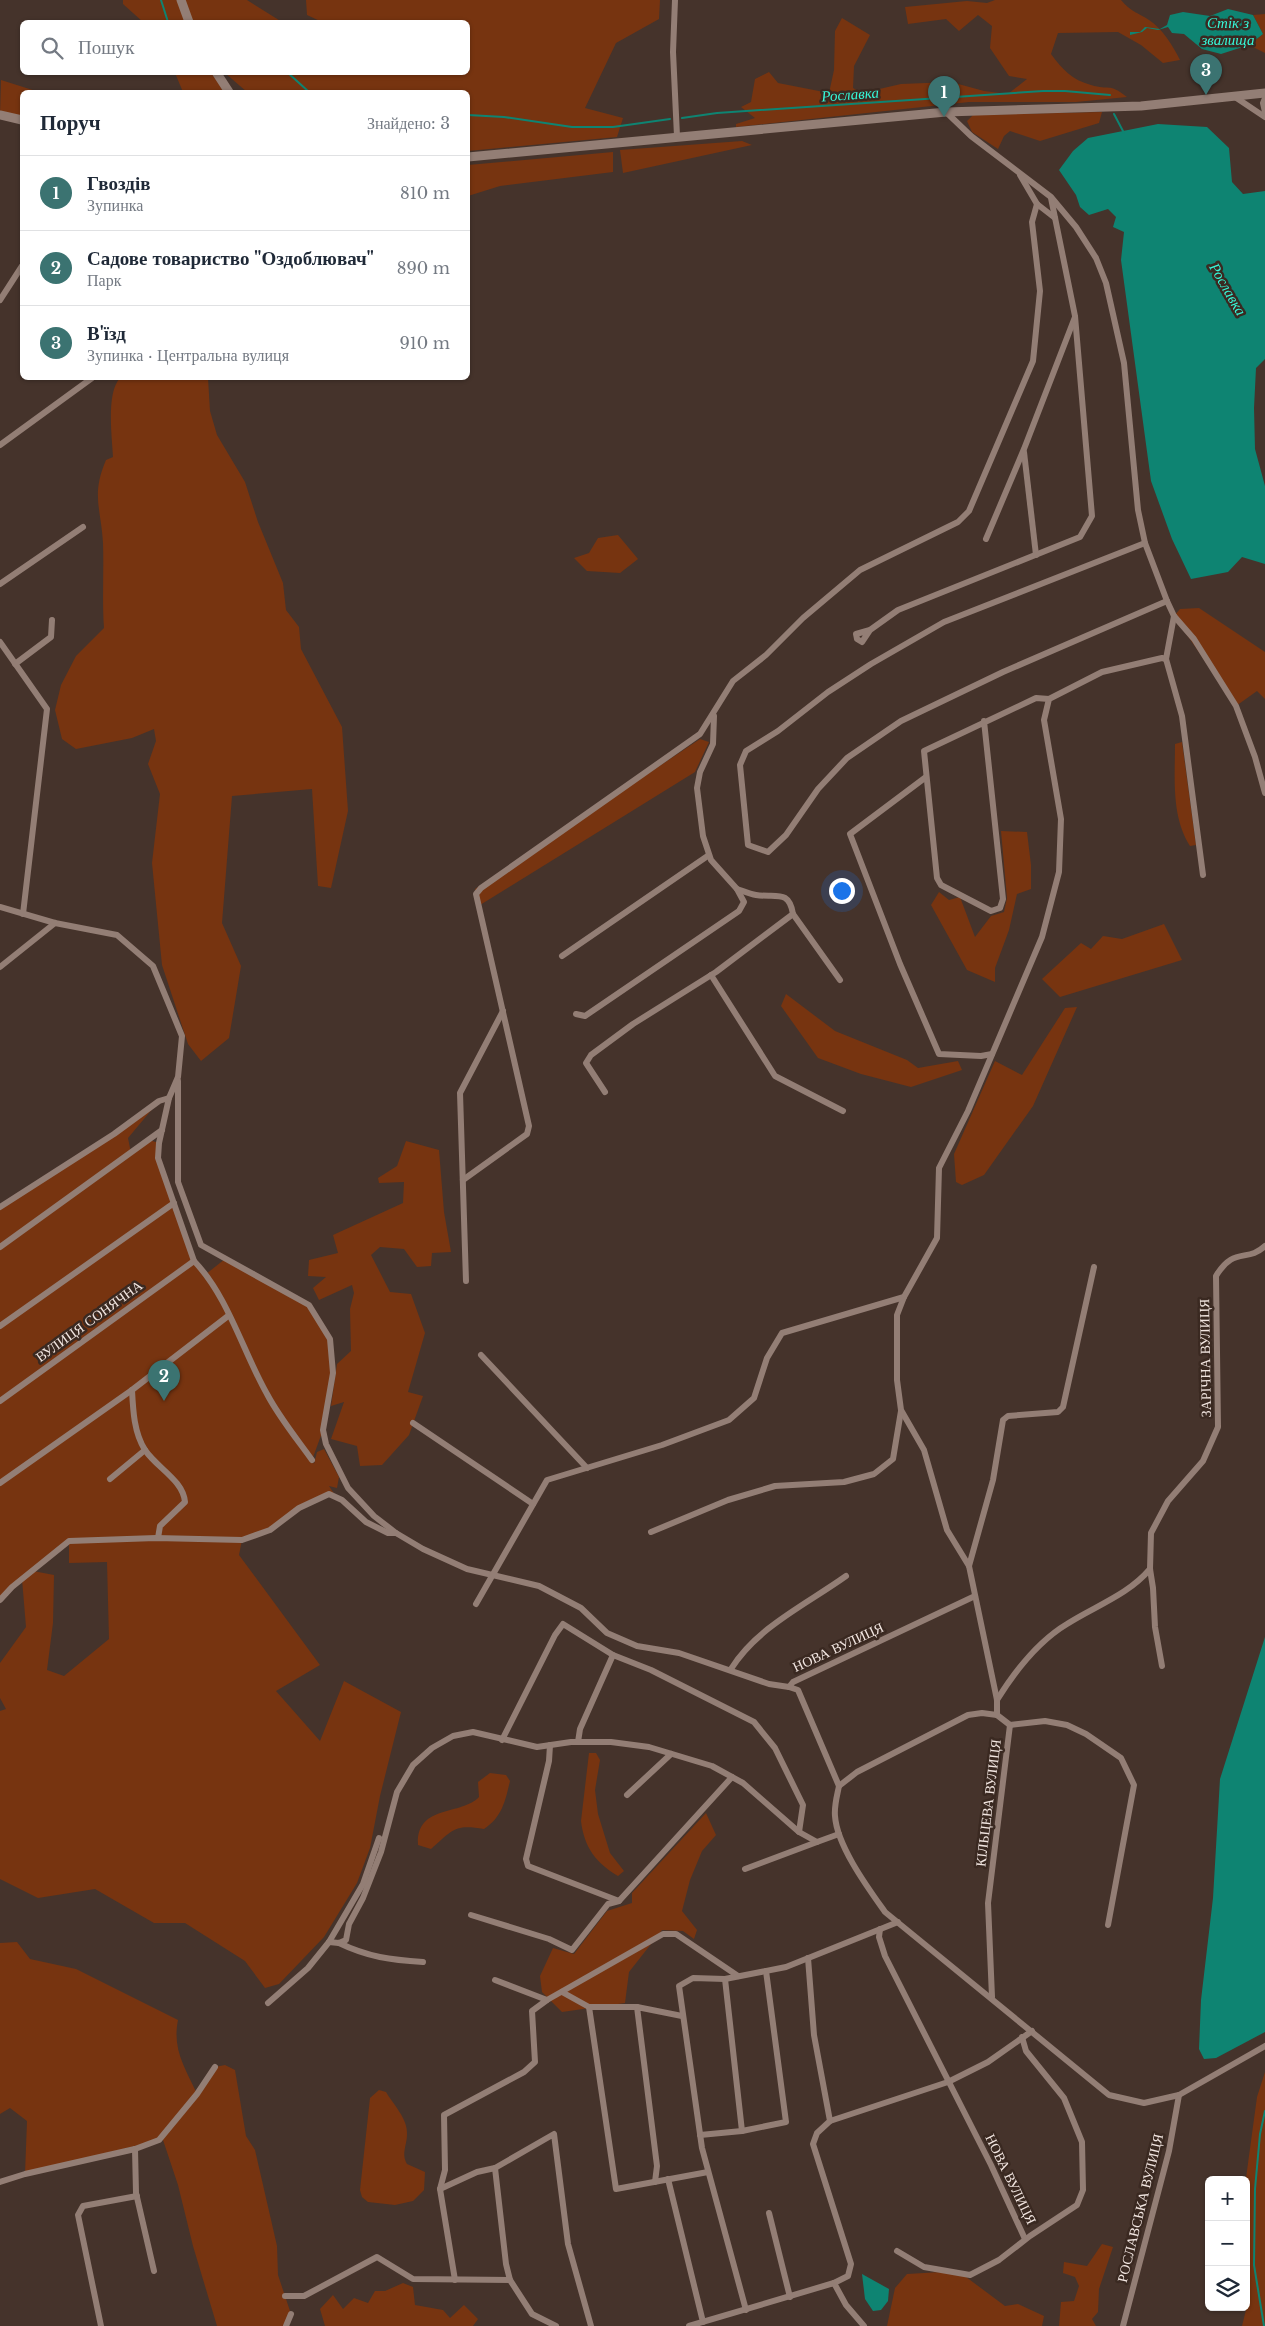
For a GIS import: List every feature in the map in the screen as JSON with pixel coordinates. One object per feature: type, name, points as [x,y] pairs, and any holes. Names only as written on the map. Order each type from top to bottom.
[{"type":"main road","points":[[181,0],[188,20]]},
{"type":"main road","points":[[218,75],[228,90]]},
{"type":"main road","points":[[470,157],[946,112],[1141,106],[1265,93]]},
{"type":"main road","points":[[0,115],[20,120]]},
{"type":"street","points":[[675,0],[673,52],[677,136]]},
{"type":"street","points":[[1235,97],[1265,118]]},
{"type":"street","points":[[1265,98],[1263,102],[1265,112]]},
{"type":"street","points":[[946,112],[971,136],[1051,197],[1076,227],[1096,258],[1106,283],[1124,363],[1137,501],[1145,544],[1166,601],[1174,616],[1194,639],[1236,706],[1255,757],[1265,793]]},
{"type":"street","points":[[1018,170],[1037,204],[1055,218]]},
{"type":"street","points":[[870,630],[898,610],[1080,537],[1092,516],[1075,316],[1051,197]]},
{"type":"street","points":[[463,1180],[528,1134],[529,1126],[476,894],[481,888],[700,734],[733,681],[766,655],[802,618],[860,570],[958,522],[969,511],[1033,361],[1040,291],[1032,222],[1037,204]]},
{"type":"street","points":[[0,300],[20,269]]},
{"type":"street","points":[[986,539],[1024,449],[1075,316]]},
{"type":"street","points":[[0,445],[89,380]]},
{"type":"street","points":[[1024,449],[1036,555]]},
{"type":"street","points":[[0,584],[83,528]]},
{"type":"street","points":[[1145,544],[944,622],[828,692],[778,731],[746,751],[740,765],[748,845],[768,852],[786,835],[818,789],[847,758],[901,721],[1003,672],[1166,601]]},
{"type":"street","points":[[1174,616],[1166,660],[1182,716],[1202,875]]},
{"type":"street","points":[[15,664],[50,637],[52,620]]},
{"type":"street","points":[[0,642],[47,709],[22,914]]},
{"type":"street","points":[[984,721],[1003,899],[1000,908],[991,911],[941,885],[937,878],[924,751],[984,721],[1036,698],[1049,699],[1102,672],[1162,658],[1166,660]]},
{"type":"street","points":[[650,1532],[728,1500],[775,1486],[844,1482],[874,1474],[893,1459],[901,1410],[897,1380],[897,1318],[904,1297],[937,1238],[939,1168],[968,1111],[1042,936],[1059,872],[1061,819],[1044,720],[1049,699]]},
{"type":"street","points":[[576,1014],[585,1016],[739,911],[744,902],[737,889],[711,860],[703,836],[697,788],[700,772],[713,744],[714,714]]},
{"type":"street","points":[[926,777],[850,834],[900,964],[938,1054],[981,1056],[992,1054]]},
{"type":"street","points":[[562,956],[709,855]]},
{"type":"street","points":[[737,889],[756,895],[783,896],[791,903],[793,914],[840,980]]},
{"type":"street","points":[[0,907],[55,923],[117,935],[153,966],[182,1036],[178,1077],[178,1182],[201,1245],[309,1305],[330,1339],[333,1373],[323,1430],[326,1444],[340,1474],[355,1496],[374,1516],[396,1533],[467,1569],[543,1588],[581,1608],[607,1633],[637,1646],[679,1653],[731,1669],[769,1684],[790,1687]]},
{"type":"street","points":[[605,1092],[586,1063],[591,1055],[633,1024],[711,975],[793,914]]},
{"type":"street","points":[[0,967],[55,923]]},
{"type":"street","points":[[711,975],[776,1076],[843,1111]]},
{"type":"street","points":[[466,1281],[460,1093],[503,1011]]},
{"type":"street","points":[[178,1077],[169,1098],[159,1143],[158,1158],[194,1261],[206,1274],[267,1394],[312,1460]]},
{"type":"street","points":[[0,1207],[114,1134],[159,1101],[169,1098]]},
{"type":"street","points":[[0,1247],[163,1130]]},
{"type":"street","points":[[0,1326],[174,1203]]},
{"type":"street","name":"ЗАРІЧНА ВУЛИЦЯ","points":[[1162,1666],[1155,1628],[1150,1569],[1152,1533],[1168,1501],[1203,1461],[1218,1427],[1216,1276],[1223,1264],[1232,1258],[1260,1251],[1265,1246]]},
{"type":"street","name":"ВУЛИЦЯ СОНЯЧНА","points":[[0,1401],[194,1261]]},
{"type":"street","points":[[969,1566],[993,1480],[1004,1420],[1008,1416],[1058,1412],[1063,1407],[1094,1266]]},
{"type":"street","points":[[476,1604],[547,1480],[662,1445],[729,1420],[754,1398],[767,1358],[782,1333],[904,1297]]},
{"type":"street","points":[[0,1483],[132,1390],[228,1316]]},
{"type":"street","points":[[481,1355],[587,1468]]},
{"type":"street","points":[[132,1390],[134,1422],[145,1450],[184,1491],[185,1502],[160,1526],[158,1538]]},
{"type":"street","points":[[901,1410],[924,1450],[947,1530],[969,1566],[997,1700],[997,1715]]},
{"type":"street","points":[[414,1423],[533,1504]]},
{"type":"street","points":[[110,1479],[145,1450]]},
{"type":"street","points":[[0,1600],[12,1587],[69,1541],[158,1538],[242,1540],[270,1530],[299,1508],[329,1494],[342,1500],[366,1522],[388,1533],[396,1533]]},
{"type":"street","points":[[997,1700],[1010,1678],[1032,1652],[1065,1625],[1122,1594],[1142,1579],[1150,1569]]},
{"type":"street","points":[[731,1669],[737,1659],[774,1624],[846,1576]]},
{"type":"street","name":"НОВА ВУЛИЦЯ","points":[[839,1786],[798,1690],[790,1687],[793,1682],[975,1596]]},
{"type":"street","points":[[502,1740],[555,1635],[563,1624],[613,1655],[651,1670],[754,1722],[775,1748],[803,1805],[799,1832]]},
{"type":"street","points":[[578,1742],[580,1729],[613,1655]]},
{"type":"street","points":[[1010,1724],[997,1715],[982,1713],[968,1715],[857,1772],[839,1786],[835,1815],[839,1834],[860,1877],[885,1912],[1109,2094],[1144,2103],[1179,2095],[1265,2046]]},
{"type":"street","name":"КІЛЬЦЕВА ВУЛИЦЯ","points":[[992,1998],[988,1903],[1010,1724],[1045,1721],[1067,1725],[1086,1734],[1121,1758],[1134,1785],[1108,1925]]},
{"type":"street","points":[[339,1943],[346,1940],[349,1924],[363,1898],[381,1852],[397,1792],[412,1766],[432,1748],[453,1736],[473,1732],[537,1747],[578,1742],[611,1742],[649,1747],[712,1766],[743,1783],[799,1832],[817,1842]]},
{"type":"street","points":[[550,1745],[549,1761],[526,1859],[528,1866],[618,1901]]},
{"type":"street","points":[[627,1795],[671,1754]]},
{"type":"street","points":[[471,1915],[549,1939],[572,1950],[608,1904],[618,1901],[732,1777]]},
{"type":"street","points":[[745,1869],[839,1834]]},
{"type":"street","points":[[268,2003],[314,1962],[329,1942],[363,1884],[379,1838]]},
{"type":"street","points":[[746,2310],[708,2172],[700,2135],[679,1986],[692,1978],[725,1979],[786,1967],[898,1922]]},
{"type":"street","name":"НОВА ВУЛИЦЯ","points":[[880,1930],[879,1937],[885,1956],[991,2165],[1025,2239],[999,2260],[970,2275],[924,2267],[898,2251]]},
{"type":"street","points":[[455,2280],[440,2188],[445,2170],[444,2115],[524,2072],[535,2062],[532,2011],[547,2000],[663,1934],[676,1934],[738,1976]]},
{"type":"street","points":[[329,1942],[339,1943],[362,1954],[395,1960],[423,1962]]},
{"type":"street","points":[[808,1958],[814,2035],[830,2121]]},
{"type":"street","points":[[700,2135],[742,2131],[786,2122],[766,1971]]},
{"type":"street","points":[[725,1979],[742,2131]]},
{"type":"street","points":[[495,1980],[547,2000]]},
{"type":"street","points":[[562,1992],[589,2007],[637,2007],[682,2016]]},
{"type":"street","points":[[589,2007],[616,2189],[708,2172]]},
{"type":"street","points":[[637,2007],[656,2166],[656,2182]]},
{"type":"street","points":[[689,2326],[790,2297],[834,2283],[848,2276],[851,2264],[813,2144],[817,2133],[830,2121],[948,2082],[988,2062],[1032,2031]]},
{"type":"street","points":[[1022,2037],[1026,2051],[1064,2098],[1082,2142],[1083,2190],[1077,2205],[1025,2239]]},
{"type":"street","points":[[0,2182],[25,2174],[135,2149],[159,2140],[197,2094],[215,2067]]},
{"type":"street","name":"РОСЛАВСЬКА ВУЛИЦЯ","points":[[1123,2326],[1168,2151],[1179,2095]]},
{"type":"street","points":[[440,2188],[477,2172],[495,2168],[554,2134],[568,2244],[591,2326]]},
{"type":"street","points":[[135,2149],[137,2196],[154,2271]]},
{"type":"street","points":[[495,2168],[506,2264],[510,2280],[532,2314],[556,2326]]},
{"type":"street","points":[[668,2179],[703,2322]]},
{"type":"street","points":[[100,2326],[78,2215],[83,2206],[137,2196]]},
{"type":"street","points":[[770,2213],[790,2297]]},
{"type":"street","points":[[284,2296],[304,2296],[377,2256],[412,2279],[510,2280]]},
{"type":"street","points":[[834,2283],[846,2305],[864,2326]]},
{"type":"street","points":[[286,2326],[291,2314]]},
{"type":"shaded area","points":[[123,0],[247,0],[279,20],[141,20],[123,4]]},
{"type":"shaded area","points":[[306,0],[660,0],[659,19],[616,43],[585,108],[623,118],[617,137],[470,151],[470,90],[245,90],[227,75],[470,75],[470,20],[318,20],[307,15]]},
{"type":"shaded area","points":[[995,0],[1121,0],[1163,32],[1180,60],[1163,63],[1141,45],[1118,32],[1058,33],[1051,54],[1063,69],[1084,83],[1097,87],[1112,88],[1127,97],[1076,102],[969,102],[736,127],[736,124],[755,118],[741,107],[751,102],[755,79],[769,72],[778,83],[829,93],[834,70],[835,31],[842,18],[870,35],[854,66],[853,88],[862,93],[901,84],[951,82],[984,91],[1008,94],[1027,79],[1009,76],[990,48],[992,26],[978,15],[959,31],[946,19],[908,24],[905,7],[967,1],[987,3]]},
{"type":"shaded area","points":[[1265,14],[1265,53],[1249,45],[1263,34],[1253,15]]},
{"type":"shaded area","points":[[176,75],[217,75],[226,90],[182,90]]},
{"type":"shaded area","points":[[1,80],[33,90],[20,90],[20,120],[0,115]]},
{"type":"shaded area","points":[[1102,112],[1099,123],[1040,141],[1010,131],[1004,136],[998,149],[972,132],[967,121],[973,115]]},
{"type":"shaded area","points":[[742,141],[752,145],[623,173],[620,150]]},
{"type":"shaded area","points":[[613,152],[613,172],[500,186],[470,195],[470,165]]},
{"type":"shaded area","points":[[119,380],[208,380],[210,411],[217,435],[245,482],[258,522],[283,583],[286,610],[299,627],[301,649],[342,727],[348,811],[331,888],[318,886],[312,789],[232,796],[222,923],[241,966],[229,1038],[201,1061],[188,1044],[162,965],[152,863],[160,794],[148,764],[156,741],[154,729],[132,738],[76,749],[62,739],[55,710],[61,685],[76,656],[104,628],[103,543],[98,492],[101,472],[106,460],[113,457],[111,404]]},
{"type":"shaded area","points":[[618,535],[638,559],[620,573],[587,571],[574,558],[589,553],[598,538]]},
{"type":"shaded area","points":[[1199,608],[1265,652],[1265,699],[1257,691],[1236,706],[1174,616],[1180,609]]},
{"type":"shaded area","points":[[700,739],[709,742],[695,772],[480,905],[475,889]]},
{"type":"shaded area","points":[[1182,742],[1196,845],[1190,846],[1180,822],[1175,796],[1175,744]]},
{"type":"shaded area","points":[[1001,831],[1027,832],[1031,865],[1031,889],[1017,894],[1009,930],[995,968],[995,982],[967,970],[931,905],[939,892],[949,900],[960,897],[975,937],[991,916],[1004,912],[1007,898]]},
{"type":"shaded area","points":[[1164,924],[1182,960],[1060,997],[1042,979],[1081,943],[1091,949],[1103,936],[1122,939]]},
{"type":"shaded area","points":[[786,994],[835,1031],[907,1060],[918,1068],[958,1061],[962,1070],[911,1087],[861,1074],[818,1058],[781,1006]]},
{"type":"shaded area","points":[[1077,1007],[1033,1106],[984,1175],[962,1185],[956,1182],[954,1154],[995,1061],[1022,1075],[1065,1008]]},
{"type":"shaded area","points":[[159,1101],[128,1138],[131,1153],[149,1140],[159,1143],[158,1158],[194,1261],[206,1274],[225,1259],[309,1305],[330,1339],[333,1373],[323,1430],[312,1460],[314,1464],[317,1452],[324,1449],[339,1477],[337,1488],[329,1486],[335,1495],[324,1495],[270,1530],[242,1540],[239,1555],[320,1665],[276,1691],[320,1741],[344,1681],[401,1712],[380,1796],[370,1848],[357,1883],[324,1937],[279,1984],[265,1988],[245,1961],[185,1923],[154,1923],[95,1889],[38,1898],[0,1879],[0,1711],[6,1709],[0,1698],[0,1663],[26,1627],[22,1579],[0,1601],[0,1207]],"holes":[[[69,1541],[69,1563],[107,1562],[109,1639],[64,1676],[47,1670],[53,1623],[54,1575],[33,1571]]]},
{"type":"shaded area","points":[[406,1141],[439,1150],[444,1212],[451,1252],[432,1253],[431,1266],[417,1267],[404,1249],[380,1247],[371,1255],[390,1292],[411,1294],[425,1333],[408,1392],[423,1396],[409,1435],[382,1465],[360,1466],[357,1446],[331,1439],[344,1402],[331,1406],[337,1364],[351,1351],[350,1309],[354,1293],[352,1285],[319,1300],[313,1288],[326,1277],[308,1276],[309,1260],[338,1253],[333,1235],[403,1203],[404,1182],[379,1183],[378,1178],[397,1166]]},
{"type":"shaded area","points":[[589,1753],[596,1753],[600,1760],[595,1790],[598,1814],[610,1853],[624,1871],[618,1876],[597,1860],[585,1839],[581,1821]]},
{"type":"shaded area","points":[[490,1773],[506,1775],[510,1781],[502,1808],[490,1824],[484,1829],[466,1827],[454,1830],[431,1849],[418,1845],[419,1832],[424,1823],[441,1813],[471,1803],[479,1797],[478,1782]]},
{"type":"shaded area","points":[[706,1813],[716,1835],[702,1851],[690,1880],[682,1911],[697,1930],[694,1939],[683,1931],[662,1930],[629,1972],[625,2003],[562,2012],[542,1992],[540,1976],[553,1948],[574,1954],[607,1911],[632,1903],[632,1893]]},
{"type":"shaded area","points":[[17,1942],[30,1959],[76,1969],[178,2020],[178,2049],[197,2094],[215,2067],[225,2065],[235,2070],[246,2136],[255,2150],[277,2246],[278,2275],[291,2314],[286,2326],[217,2326],[193,2246],[178,2185],[162,2137],[159,2140],[25,2174],[27,2121],[10,2108],[0,2114],[0,1943]]},
{"type":"shaded area","points":[[1265,2072],[1265,2326],[1242,2326],[1246,2311],[1250,2311],[1250,2176],[1246,2176],[1257,2097]]},
{"type":"shaded area","points":[[379,2090],[386,2092],[407,2128],[404,2156],[407,2164],[425,2172],[424,2190],[413,2201],[395,2205],[368,2202],[362,2197],[360,2190],[370,2098]]},
{"type":"shaded area","points":[[1102,2244],[1113,2247],[1099,2289],[1098,2312],[1092,2319],[1096,2326],[1059,2326],[1061,2302],[1074,2301],[1079,2286],[1075,2277],[1063,2273],[1064,2262],[1087,2266]]},
{"type":"shaded area","points":[[958,2271],[1005,2306],[1018,2304],[1044,2316],[1042,2326],[887,2326],[895,2288],[907,2274]]},
{"type":"shaded area","points":[[403,2283],[413,2287],[415,2305],[443,2310],[450,2318],[464,2305],[478,2319],[473,2326],[325,2326],[320,2309],[333,2295],[343,2309],[354,2298],[368,2303],[375,2291],[385,2291]]},
{"type":"water","name":"Стік з звалища","points":[[1228,9],[1253,15],[1263,34],[1249,45],[1221,54],[1202,49],[1184,34],[1172,33],[1168,27],[1158,30],[1147,28],[1142,32],[1130,35],[1130,32],[1140,32],[1145,27],[1160,29],[1167,25],[1170,15],[1183,12],[1210,16]]},
{"type":"water","points":[[1158,124],[1207,127],[1229,148],[1232,182],[1243,194],[1265,191],[1265,359],[1256,368],[1254,408],[1255,449],[1265,486],[1265,564],[1242,557],[1228,572],[1191,579],[1172,539],[1151,481],[1121,260],[1124,232],[1113,227],[1116,217],[1108,209],[1089,215],[1080,207],[1076,195],[1059,170],[1073,151],[1088,138]]},
{"type":"water","points":[[1265,1637],[1265,2032],[1216,2058],[1204,2059],[1199,2049],[1201,2000],[1213,1898],[1220,1779]]},
{"type":"water","points":[[862,2274],[889,2289],[888,2301],[881,2310],[873,2311],[865,2299]]},
{"type":"waterway","name":"Рославка","points":[[161,0],[167,20]]},
{"type":"waterway","name":"Рославка","points":[[290,75],[307,90]]},
{"type":"waterway","name":"Рославка","points":[[682,118],[717,113],[1043,91],[1110,95]]},
{"type":"waterway","name":"Рославка","points":[[1114,114],[1124,133]]},
{"type":"waterway","name":"Рославка","points":[[470,115],[504,117],[572,127],[613,127],[670,119]]},
{"type":"waterway","name":"Рославка","points":[[1264,2326],[1254,2265],[1255,2189],[1260,2134],[1265,2111]]},
{"type":"place","name":"В'їзд","points":[[1206,95]]},
{"type":"place","name":"Гвоздів","points":[[944,117]]},
{"type":"place","name":"Садове товариство \"Оздоблювач\"","points":[[164,1401]]}]
